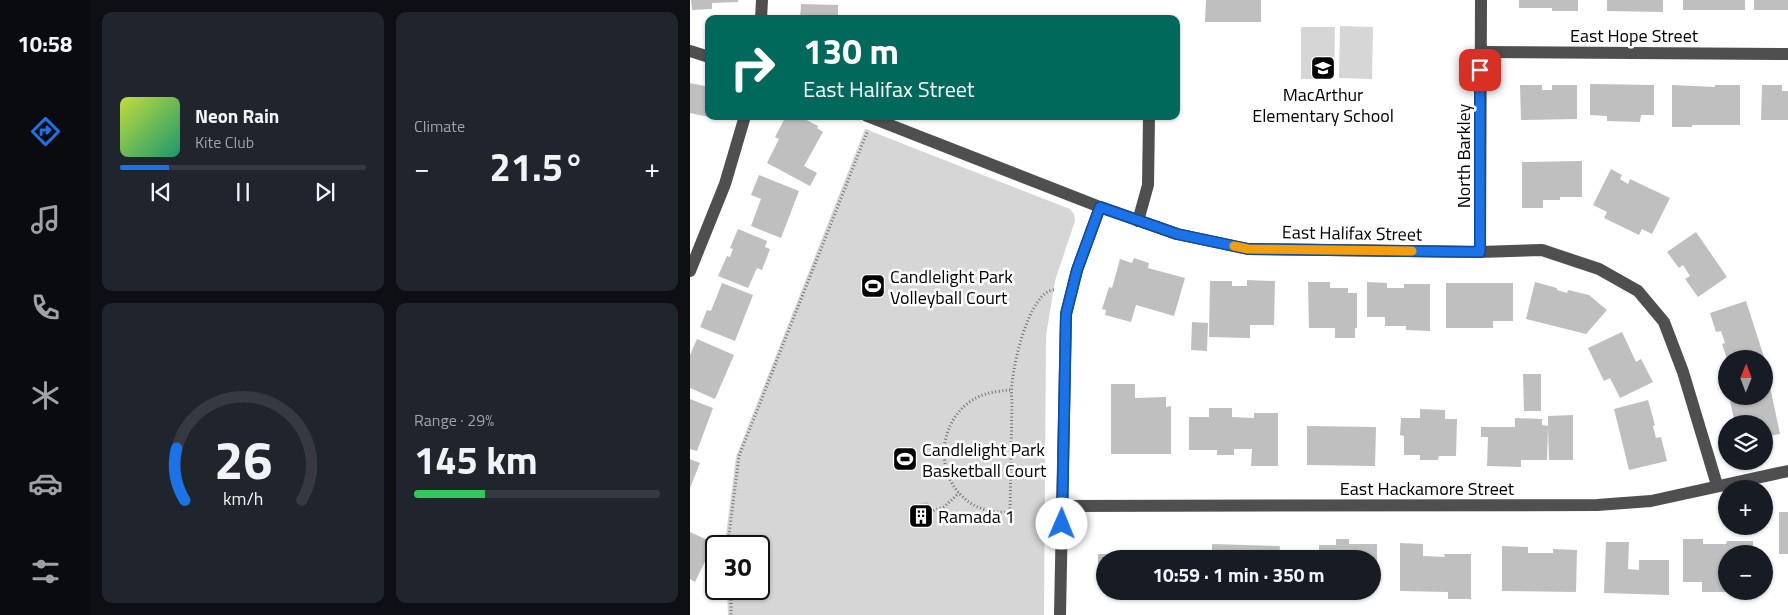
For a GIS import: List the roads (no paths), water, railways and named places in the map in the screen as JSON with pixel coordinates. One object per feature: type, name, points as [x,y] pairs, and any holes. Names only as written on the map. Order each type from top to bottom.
[{"type":"street","points":[[761,15],[762,0]]},
{"type":"street","name":"North Barkley","points":[[1480,252],[1481,0]]},
{"type":"street","points":[[690,51],[705,56]]},
{"type":"street","name":"East Hope Street","points":[[1480,52],[1788,54]]},
{"type":"street","points":[[690,272],[694,255],[725,184],[745,120]]},
{"type":"street","points":[[1138,221],[1148,185],[1148,120]]},
{"type":"street","name":"East Halifax Street","points":[[868,122],[1138,221],[1177,234],[1248,249],[1480,252],[1542,250],[1599,269],[1638,291],[1664,322],[1683,372],[1717,485]]},
{"type":"street","points":[[1060,615],[1066,314],[1077,270],[1100,207]]},
{"type":"street","name":"East Hackamore Street","points":[[1063,506],[1597,505],[1651,501],[1717,485],[1788,471]]},
{"type":"place","name":"MacArthur Elementary School","points":[[1323,68]]},
{"type":"place","name":"Candlelight Park Volleyball Court","points":[[873,286]]},
{"type":"place","name":"Candlelight Park Basketball Court","points":[[905,459]]},
{"type":"place","name":"Ramada 1","points":[[921,516]]}]
